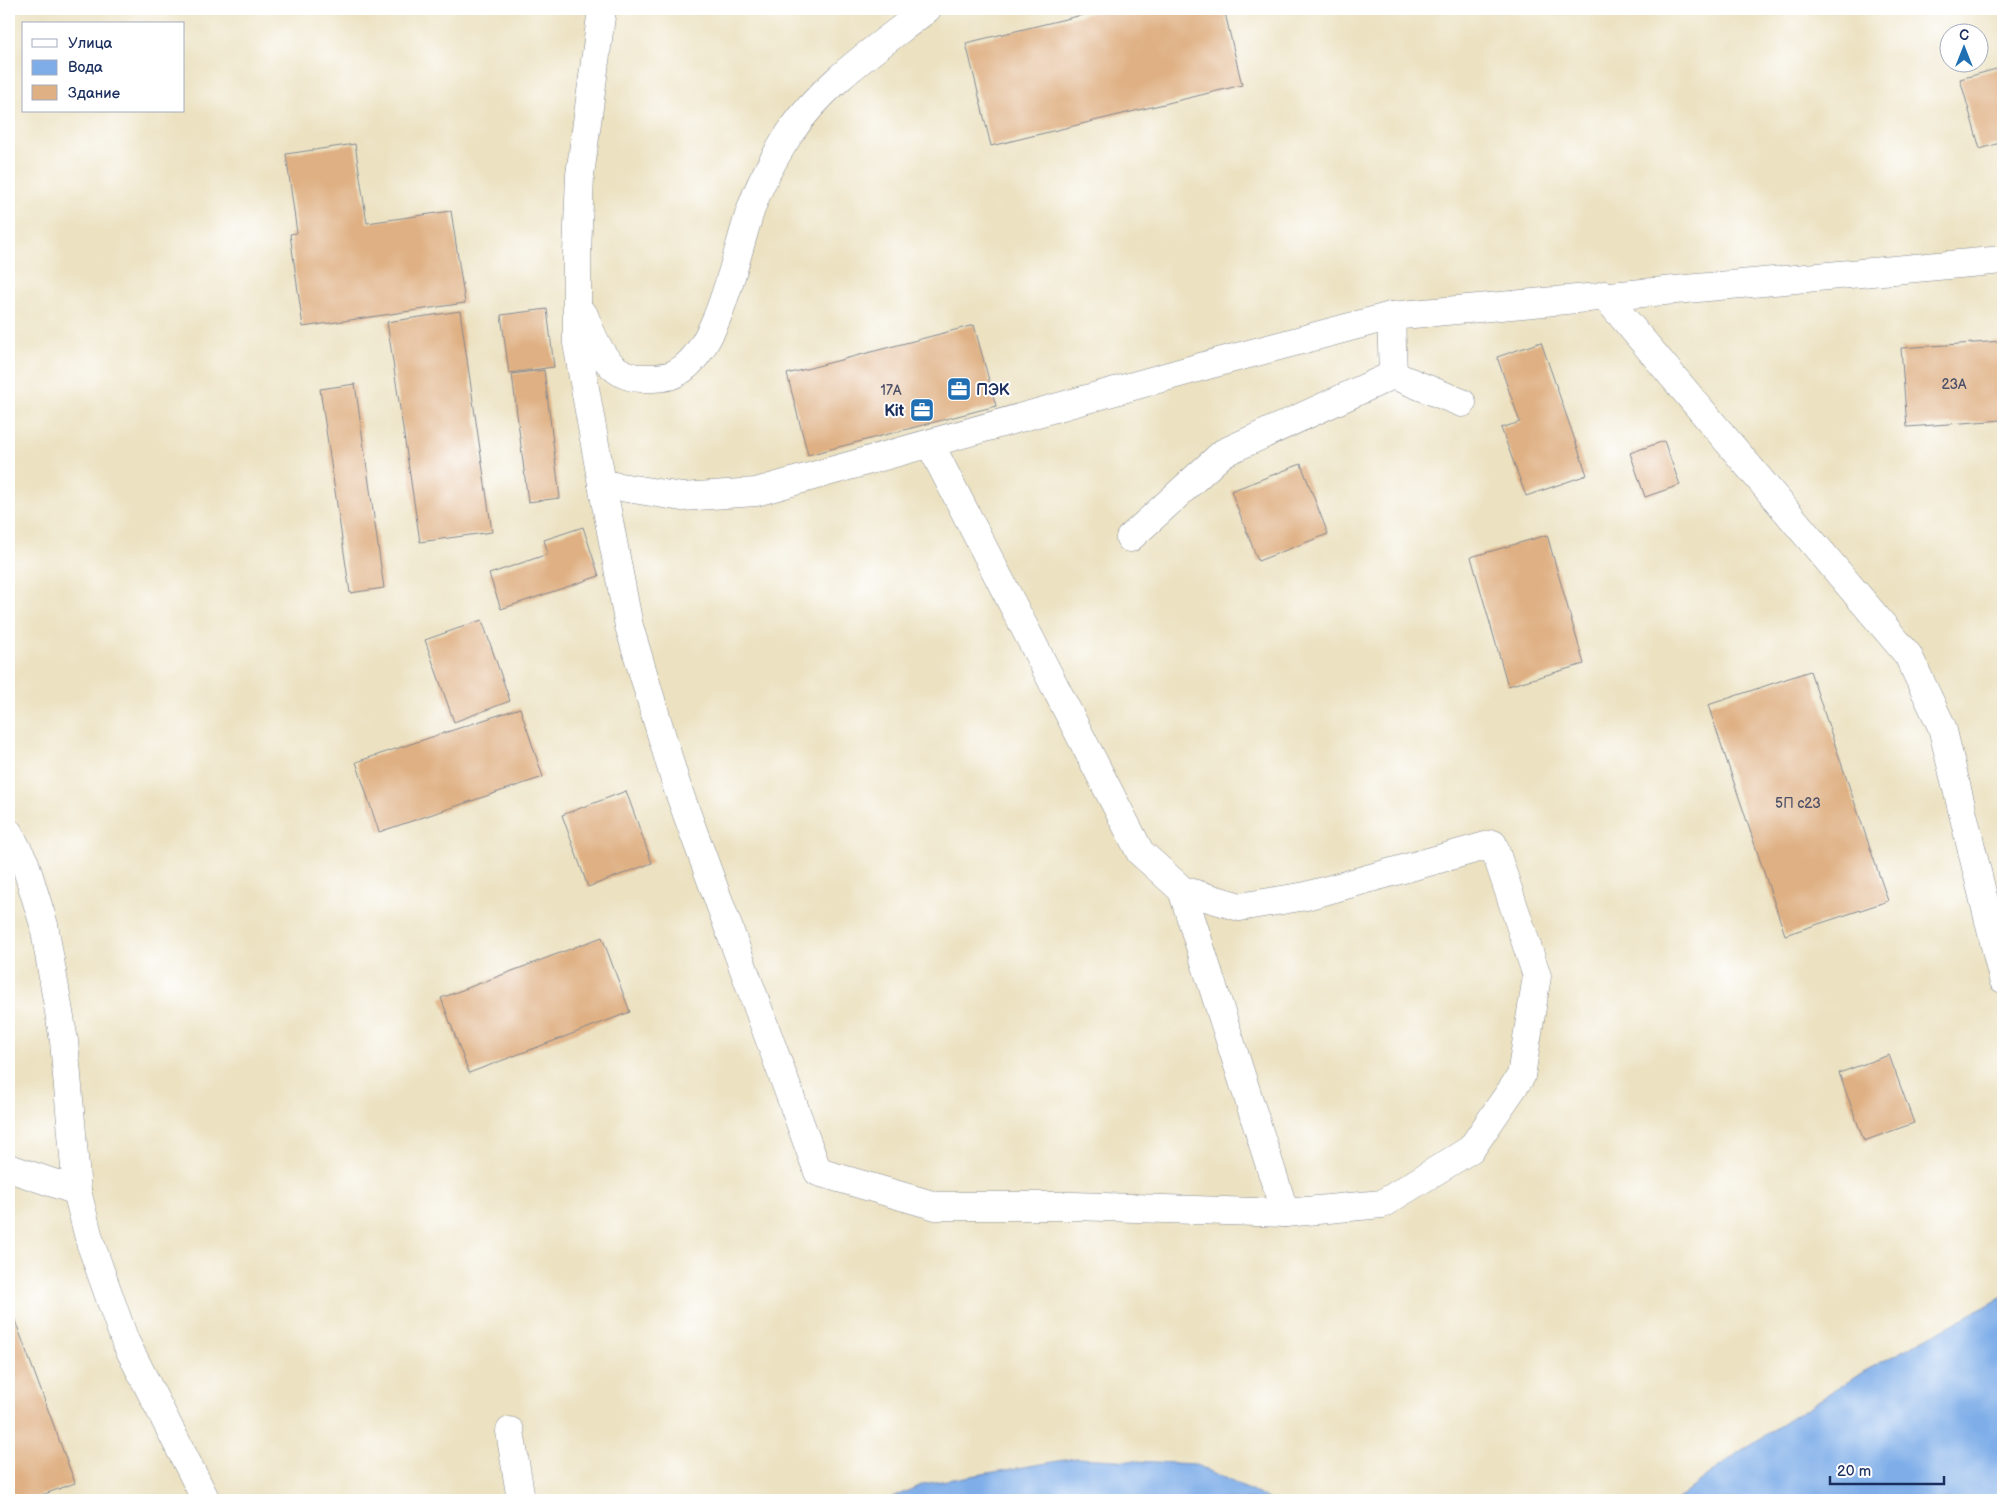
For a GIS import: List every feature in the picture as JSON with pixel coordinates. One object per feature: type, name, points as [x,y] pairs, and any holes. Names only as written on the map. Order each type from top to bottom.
[{"type":"lane","points":[[602,9],[580,175],[578,294],[578,343],[602,484],[629,626],[677,787],[818,1172],[936,1206],[1074,1206],[1285,1213],[1382,1204],[1471,1150],[1521,1076],[1538,976],[1493,844],[1306,896],[1240,908],[1182,890],[1140,852],[930,444]]},
{"type":"lane","points":[[578,294],[594,343],[604,358],[619,371],[637,378],[657,379],[677,373],[682,369],[693,360],[704,345],[717,317],[752,206],[767,170],[792,130],[820,96],[927,9]]},
{"type":"lane","points":[[602,484],[682,497],[756,492],[1215,363],[1391,316],[1604,295],[2003,260]]},
{"type":"lane","points":[[1604,295],[1908,655],[1942,727],[2003,980]]},
{"type":"lane","points":[[1391,316],[1393,375]]},
{"type":"lane","points":[[1130,538],[1223,452],[1393,375],[1462,403]]},
{"type":"lane","points":[[9,833],[24,863],[44,924],[64,1041],[77,1190],[90,1242],[125,1341],[206,1500]]},
{"type":"lane","points":[[1182,890],[1285,1213]]},
{"type":"lane","points":[[9,1168],[77,1190]]},
{"type":"lane","points":[[510,1431],[521,1500]]},
{"type":"water","points":[[2003,1297],[2003,1500],[1676,1500],[1739,1452],[1863,1372]]},
{"type":"water","points":[[1076,1458],[1195,1464],[1270,1500],[886,1500],[924,1484]]},
{"type":"building","points":[[1107,9],[1224,9],[1242,85],[991,146],[966,43]]},
{"type":"building","points":[[2000,68],[2003,80],[2003,142],[1980,149],[1960,79]]},
{"type":"building","points":[[355,144],[367,223],[451,211],[465,303],[303,327],[290,234],[297,233],[286,154]]},
{"type":"building","points":[[547,309],[554,367],[509,373],[501,315]]},
{"type":"building","points":[[460,311],[492,532],[420,542],[387,322]]},
{"type":"building","points":[[974,325],[996,406],[808,455],[787,374]]},
{"type":"building","points":[[2003,341],[2003,420],[1907,427],[1901,348]]},
{"type":"building","points":[[1541,342],[1587,475],[1526,496],[1501,428],[1520,422],[1497,357]]},
{"type":"building","points":[[544,370],[560,498],[528,502],[512,374]]},
{"type":"building","points":[[355,384],[384,588],[350,593],[320,389]]},
{"type":"building","points":[[1664,441],[1680,485],[1645,497],[1630,453]]},
{"type":"building","points":[[1301,464],[1328,534],[1258,561],[1231,491]]},
{"type":"building","points":[[583,527],[599,576],[501,609],[489,574],[548,554],[544,540]]},
{"type":"building","points":[[1547,535],[1584,664],[1508,686],[1471,557]]},
{"type":"building","points":[[482,620],[510,701],[454,722],[425,640]]},
{"type":"building","points":[[1810,671],[1888,901],[1785,935],[1708,705]]},
{"type":"building","points":[[520,708],[543,777],[379,832],[356,762]]},
{"type":"building","points":[[626,791],[652,863],[588,887],[562,815]]},
{"type":"building","points":[[602,937],[630,1012],[469,1073],[441,998]]},
{"type":"building","points":[[1889,1055],[1914,1123],[1864,1141],[1839,1073]]},
{"type":"building","points":[[9,1304],[75,1483],[28,1500],[9,1500]]},
{"type":"place","name":"ПЭК","points":[[959,389]]},
{"type":"place","name":"Kit","points":[[922,410]]}]
